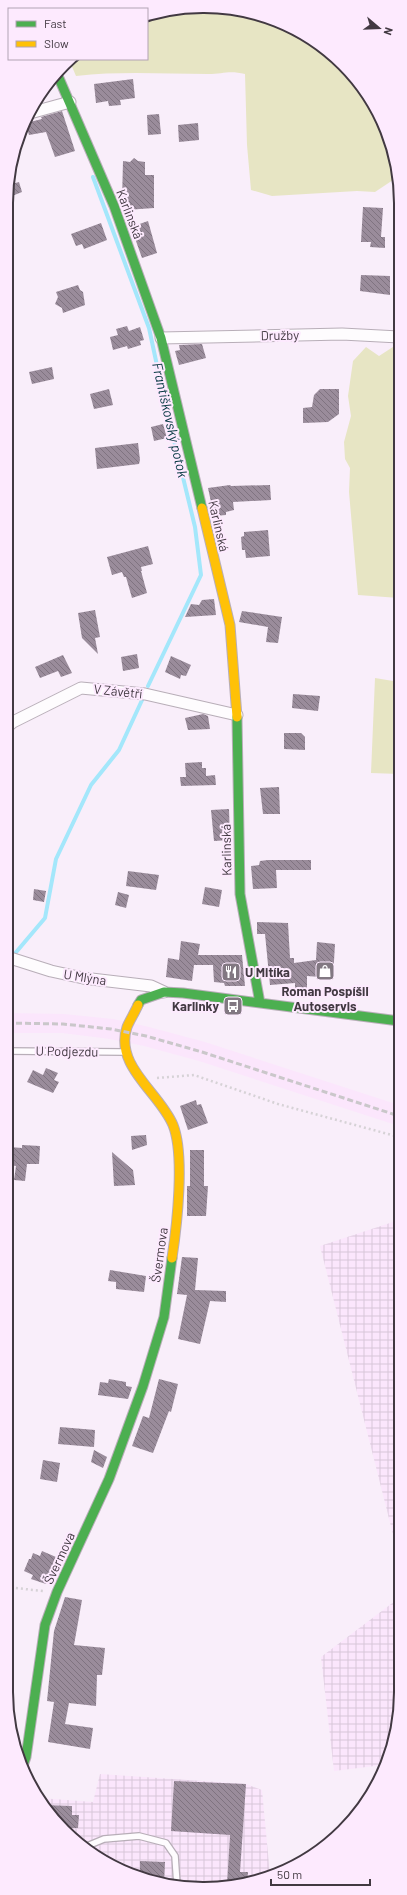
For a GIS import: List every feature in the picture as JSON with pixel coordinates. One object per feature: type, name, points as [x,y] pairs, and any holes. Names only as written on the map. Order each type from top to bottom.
[{"type":"street","name":"Karlinská","points":[[59,79],[114,206],[161,338],[230,626],[237,715],[240,894],[260,1003]]},
{"type":"street","points":[[37,111],[70,102]]},
{"type":"street","name":"Družby","points":[[161,338],[342,334],[394,337]]},
{"type":"street","name":"V Závětří","points":[[13,722],[81,688],[145,694],[237,715]]},
{"type":"street","name":"U Mlýna","points":[[13,958],[51,971],[83,978],[151,986],[164,992]]},
{"type":"street","name":"Švermova","points":[[25,1758],[45,1625],[57,1592],[109,1479],[143,1386],[164,1317],[177,1221],[178,1150],[173,1125],[160,1102],[140,1080],[126,1052],[125,1040],[127,1026],[141,1000],[164,992],[183,993],[394,1020]]},
{"type":"lane","name":"U Podjezdu","points":[[13,1051],[126,1052]]},
{"type":"lane","points":[[90,1845],[104,1839],[139,1836],[166,1843],[175,1856],[176,1880]]},
{"type":"path","points":[[140,1080],[194,1075],[278,1104],[394,1136]]},
{"type":"path","points":[[13,1588],[57,1592]]},
{"type":"shaded area","points":[[191,13],[216,13],[253,19],[288,33],[309,45],[329,60],[347,78],[362,98],[374,119],[388,154],[392,180],[375,192],[357,191],[272,196],[251,190],[247,145],[245,74],[230,72],[208,74],[126,73],[76,76],[72,66],[78,60],[148,60],[148,21],[154,19]]},
{"type":"shaded area","points":[[394,346],[394,598],[358,595],[349,492],[350,468],[345,459],[344,442],[351,416],[348,396],[353,361],[366,347],[379,356]]},
{"type":"shaded area","points":[[375,678],[394,681],[394,774],[371,773]]},
{"type":"shaded area","points":[[13,1013],[64,1014],[113,1019],[205,1042],[394,1103],[394,1124],[199,1061],[144,1046],[110,1039],[62,1033],[13,1033]]},
{"type":"shaded area","points":[[394,1222],[394,1538],[320,1246]]},
{"type":"shaded area","points":[[394,1602],[394,1704],[388,1741],[378,1766],[334,1771],[321,1657]]},
{"type":"shaded area","points":[[100,1774],[246,1784],[262,1790],[270,1870],[253,1876],[216,1882],[191,1882],[154,1876],[142,1872],[119,1862],[88,1843],[60,1817],[46,1798],[93,1802]]},
{"type":"building","points":[[133,79],[135,98],[120,100],[121,105],[109,106],[108,101],[96,103],[94,84]]},
{"type":"building","points":[[62,111],[75,151],[55,157],[46,132],[29,135],[28,131],[32,122],[42,119],[41,117]]},
{"type":"building","points":[[159,114],[161,134],[148,135],[147,115]]},
{"type":"building","points":[[198,123],[199,140],[179,142],[178,125]]},
{"type":"building","points":[[134,158],[138,161],[145,162],[145,175],[154,175],[154,208],[126,210],[122,200],[123,161],[130,162]]},
{"type":"building","points":[[19,182],[22,192],[13,196],[13,191],[14,183]]},
{"type":"building","points":[[363,207],[383,208],[381,237],[385,237],[385,248],[370,247],[371,242],[361,242]]},
{"type":"building","points":[[148,221],[157,253],[142,258],[131,227]]},
{"type":"building","points":[[101,223],[107,240],[84,249],[82,244],[76,246],[71,234]]},
{"type":"building","points":[[361,275],[390,276],[390,295],[360,291]]},
{"type":"building","points":[[78,285],[80,290],[83,292],[85,305],[63,313],[62,308],[55,304],[58,297],[56,292]]},
{"type":"building","points":[[127,326],[129,331],[140,327],[144,340],[140,341],[141,345],[128,349],[127,346],[113,350],[110,337],[118,335],[116,329]]},
{"type":"building","points":[[202,344],[206,358],[179,365],[175,351],[180,350],[179,345]]},
{"type":"building","points":[[52,367],[54,379],[32,384],[29,372]]},
{"type":"building","points":[[109,389],[113,405],[94,409],[90,394]]},
{"type":"building","points":[[320,389],[339,389],[339,414],[328,422],[303,423],[303,408],[312,407],[314,395]]},
{"type":"building","points":[[163,424],[167,438],[154,441],[151,427]]},
{"type":"building","points":[[138,443],[139,464],[97,469],[95,448]]},
{"type":"building","points":[[230,485],[270,485],[271,500],[233,502],[234,510],[226,512],[226,515],[214,516],[208,488]]},
{"type":"building","points":[[268,530],[270,556],[246,558],[245,550],[242,550],[241,537],[244,536],[244,532]]},
{"type":"building","points":[[148,546],[153,564],[141,567],[147,593],[132,598],[126,577],[124,577],[122,572],[112,575],[107,557]]},
{"type":"building","points":[[214,599],[216,615],[185,617],[191,604],[199,605],[202,600]]},
{"type":"building","points":[[95,610],[100,637],[95,638],[98,654],[82,638],[78,613]]},
{"type":"building","points":[[242,611],[282,617],[278,643],[266,642],[268,627],[239,622]]},
{"type":"building","points":[[137,654],[139,668],[123,671],[121,657]]},
{"type":"building","points":[[63,655],[72,673],[61,677],[58,671],[40,678],[35,667]]},
{"type":"building","points":[[171,656],[191,665],[186,676],[181,675],[180,679],[165,672]]},
{"type":"building","points":[[293,694],[320,696],[318,711],[292,708]]},
{"type":"building","points":[[203,714],[208,716],[210,729],[188,730],[185,718]]},
{"type":"building","points":[[284,733],[301,733],[305,737],[305,750],[284,749]]},
{"type":"building","points":[[202,762],[202,768],[206,768],[206,776],[215,775],[216,785],[181,786],[180,777],[186,777],[185,763]]},
{"type":"building","points":[[279,787],[280,814],[263,814],[260,788]]},
{"type":"building","points":[[229,809],[230,840],[214,841],[211,810]]},
{"type":"building","points":[[311,860],[311,870],[276,870],[277,888],[253,889],[251,866],[259,865],[260,861]]},
{"type":"building","points":[[128,871],[159,875],[156,890],[126,886]]},
{"type":"building","points":[[205,887],[222,890],[219,907],[202,904]]},
{"type":"building","points":[[34,889],[46,891],[44,902],[33,900]]},
{"type":"building","points":[[118,892],[129,895],[126,908],[115,905]]},
{"type":"building","points":[[257,922],[288,923],[290,958],[294,958],[294,963],[316,960],[317,942],[335,944],[333,978],[307,976],[307,998],[295,996],[295,983],[270,985],[265,934],[257,934]]},
{"type":"building","points":[[181,941],[200,944],[198,955],[242,955],[245,986],[225,986],[224,983],[214,982],[213,965],[194,965],[192,981],[166,977],[168,958],[179,960]]},
{"type":"building","points":[[46,1068],[58,1073],[54,1080],[59,1082],[53,1093],[27,1082],[33,1070],[43,1075]]},
{"type":"building","points":[[196,1100],[197,1105],[201,1104],[208,1123],[188,1130],[180,1106]]},
{"type":"building","points":[[146,1135],[147,1145],[132,1150],[131,1136]]},
{"type":"building","points":[[22,1145],[40,1146],[39,1164],[27,1164],[25,1181],[14,1180],[16,1166],[13,1166],[13,1147],[22,1148]]},
{"type":"building","points":[[190,1150],[204,1150],[204,1186],[208,1186],[206,1216],[187,1216],[187,1186],[190,1186]]},
{"type":"building","points":[[112,1152],[133,1170],[135,1185],[114,1186]]},
{"type":"building","points":[[182,1257],[198,1258],[195,1290],[226,1291],[226,1302],[210,1301],[200,1344],[178,1339],[187,1295],[177,1294]]},
{"type":"building","points":[[110,1270],[146,1276],[144,1292],[116,1289],[116,1282],[108,1281]]},
{"type":"building","points":[[109,1379],[126,1382],[126,1386],[132,1387],[128,1399],[98,1395],[100,1382],[108,1383]]},
{"type":"building","points":[[159,1379],[178,1384],[171,1412],[169,1411],[153,1453],[132,1446],[143,1416],[149,1418]]},
{"type":"building","points":[[60,1427],[95,1430],[94,1447],[58,1444]]},
{"type":"building","points":[[94,1450],[107,1457],[103,1468],[91,1462]]},
{"type":"building","points":[[43,1460],[60,1463],[57,1482],[40,1479]]},
{"type":"building","points":[[42,1551],[56,1557],[46,1584],[31,1579],[33,1575],[24,1571],[33,1553],[40,1556]]},
{"type":"building","points":[[65,1597],[82,1600],[74,1645],[105,1648],[102,1675],[97,1675],[96,1706],[69,1703],[65,1724],[93,1728],[90,1749],[48,1742],[54,1702],[47,1701],[54,1631]]},
{"type":"building","points":[[174,1781],[246,1784],[240,1872],[248,1872],[248,1877],[227,1880],[230,1835],[171,1831]]},
{"type":"building","points":[[51,1805],[72,1806],[72,1815],[79,1815],[78,1828],[71,1828]]},
{"type":"building","points":[[140,1861],[165,1862],[164,1878],[140,1871]]},
{"type":"waterway","name":"Františkovský potok","points":[[93,177],[149,328],[165,403],[195,527],[201,575],[148,686]]},
{"type":"waterway","name":"Františkovský potok","points":[[13,956],[45,918],[56,859],[91,785],[119,750],[143,698]]},
{"type":"railway","points":[[13,1023],[63,1024],[111,1029],[146,1036],[202,1052],[394,1114]]},
{"type":"traffic: fast","points":[[59,79],[114,206],[161,338],[202,508]]},
{"type":"traffic: fast","points":[[237,717],[240,894],[260,1003]]},
{"type":"traffic: fast","points":[[138,1005],[141,1000],[164,992],[183,993],[394,1020]]},
{"type":"traffic: fast","points":[[25,1758],[45,1625],[57,1592],[109,1479],[143,1386],[164,1317],[172,1258]]},
{"type":"traffic: slow","points":[[202,508],[230,625],[237,717]]},
{"type":"traffic: slow","points":[[138,1005],[127,1027],[125,1041],[127,1054],[132,1067],[140,1079],[167,1113],[177,1138],[179,1154],[179,1190],[172,1258]]},
{"type":"place","name":"Roman Pospíšil Autoservis","points":[[325,971]]},
{"type":"place","name":"U Mitíka","points":[[231,972]]},
{"type":"place","name":"Karlinky","points":[[233,1006]]}]
